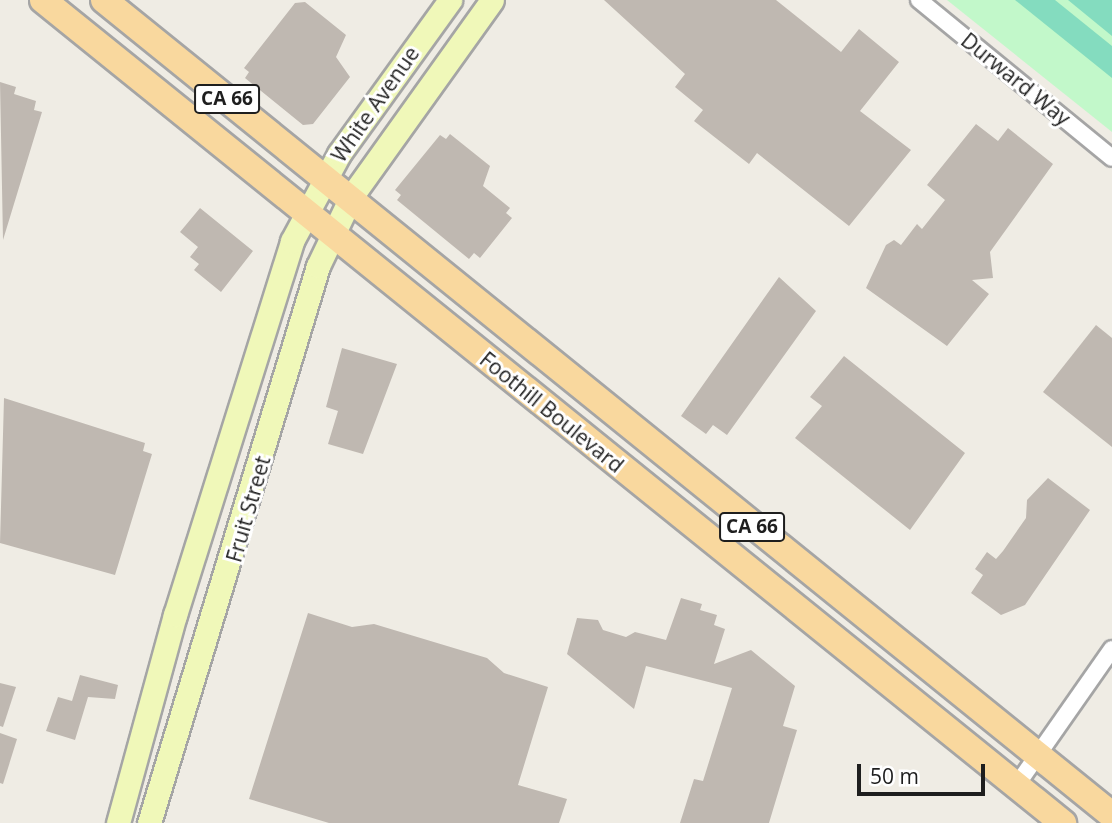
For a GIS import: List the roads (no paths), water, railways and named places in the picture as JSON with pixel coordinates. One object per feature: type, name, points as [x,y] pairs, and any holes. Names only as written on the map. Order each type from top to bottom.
[{"type":"main road","name":"Foothill Boulevard","points":[[43,0],[1063,823]]},
{"type":"main road","name":"Foothill Boulevard","points":[[104,0],[351,197],[1112,815]]},
{"type":"main road","name":"White Avenue","points":[[306,212],[325,176],[450,0]]},
{"type":"main road","name":"White Avenue","points":[[351,197],[492,0]]},
{"type":"main road","name":"Fruit Street","points":[[149,823],[332,233],[351,197]]},
{"type":"main road","name":"Fruit Street","points":[[118,823],[175,615],[306,212]]},
{"type":"street","name":"Durward Way","points":[[919,0],[1112,158]]},
{"type":"street","points":[[1016,786],[1112,649]]}]
